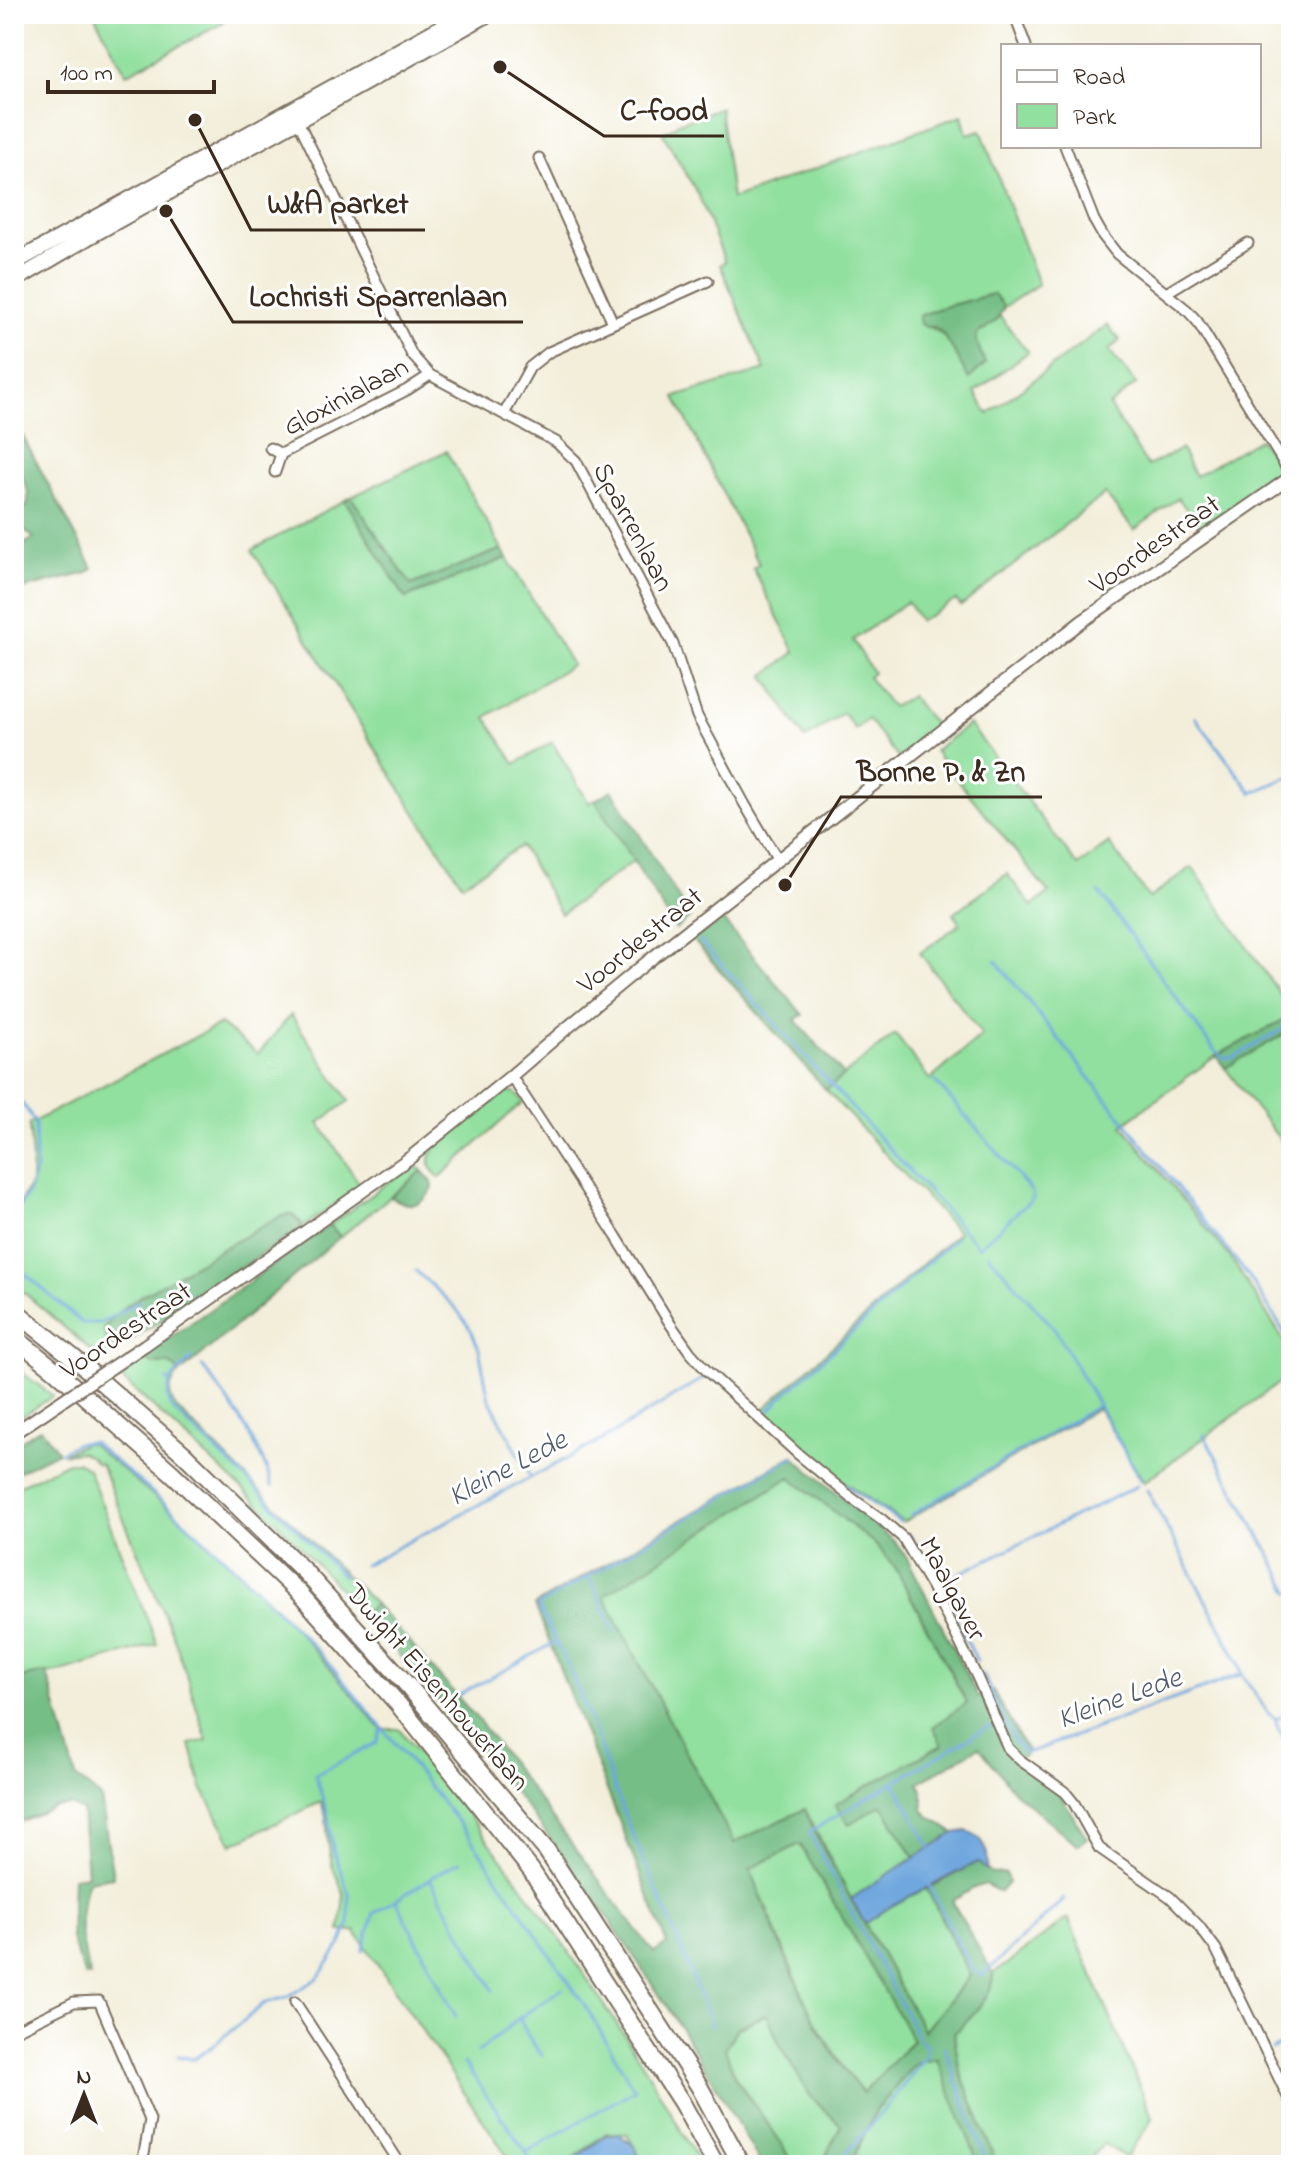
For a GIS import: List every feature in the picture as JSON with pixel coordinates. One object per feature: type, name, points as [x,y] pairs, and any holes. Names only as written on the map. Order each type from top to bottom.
[{"type":"highway","name":"Dwight Eisenhowerlaan","points":[[14,1310],[184,1454],[305,1572],[410,1688],[547,1851],[699,2086],[742,2165]]},
{"type":"highway","name":"Dwight Eisenhowerlaan","points":[[14,1337],[172,1473],[300,1594],[398,1704],[531,1870],[682,2103],[716,2165]]},
{"type":"main road","points":[[14,281],[465,14]]},
{"type":"main road","points":[[14,263],[112,208],[489,14]]},
{"type":"street","points":[[1014,14],[1025,44]]},
{"type":"street","name":"Sparrenlaan","points":[[296,116],[412,355],[430,375],[556,442],[576,461],[673,644],[697,716],[777,859]]},
{"type":"street","points":[[1066,148],[1103,236],[1117,254],[1197,321],[1291,476]]},
{"type":"street","points":[[539,158],[613,323]]},
{"type":"street","points":[[1166,293],[1248,243]]},
{"type":"street","points":[[504,414],[530,367],[549,352],[708,281]]},
{"type":"street","name":"Gloxinialaan","points":[[275,472],[281,454],[407,390],[430,375]]},
{"type":"street","name":"Gloxinialaan","points":[[270,448],[281,454]]},
{"type":"street","name":"Voordestraat","points":[[14,1433],[145,1345],[411,1157],[634,973],[1081,622],[1291,476]]},
{"type":"street","name":"Maalgaver","points":[[511,1076],[690,1352],[798,1454],[903,1538],[939,1600],[1008,1748],[1065,1792],[1099,1848],[1170,1897],[1208,1937],[1291,2103]]},
{"type":"street","points":[[14,2031],[74,2002],[99,2001],[150,2120],[143,2160],[149,2165]]},
{"type":"street","points":[[295,2002],[401,2165]]},
{"type":"green space","points":[[94,14],[218,14],[223,23],[126,74]]},
{"type":"green space","points":[[720,108],[732,199],[962,115],[967,134],[981,130],[1038,284],[1004,307],[993,294],[940,308],[926,327],[946,339],[969,378],[985,364],[976,340],[977,334],[996,321],[999,315],[1028,352],[975,392],[988,414],[1107,325],[1120,340],[1109,350],[1136,384],[1109,406],[1148,466],[1181,449],[1195,476],[1259,439],[1278,470],[1275,481],[1201,529],[1178,498],[1134,530],[1105,494],[961,606],[956,600],[920,621],[907,602],[853,640],[873,673],[868,677],[892,707],[911,696],[937,728],[898,758],[868,719],[855,729],[843,713],[805,739],[764,676],[795,652],[753,568],[759,564],[675,397],[765,370],[720,265],[725,262],[699,196],[663,134],[679,123]]},
{"type":"green space","points":[[994,294],[1004,307],[996,321],[977,334],[976,340],[985,364],[969,379],[944,336],[934,327],[920,324],[919,316]]},
{"type":"green space","points":[[22,435],[93,568],[87,573],[14,591],[14,572],[21,567],[20,549],[34,538],[14,522],[14,513],[27,506],[28,500],[26,485],[14,457],[14,439]]},
{"type":"green space","points":[[446,451],[502,549],[411,585],[351,497]]},
{"type":"green space","points":[[351,497],[411,585],[502,549],[507,558],[405,598],[345,500]]},
{"type":"green space","points":[[345,500],[406,598],[507,558],[572,665],[486,717],[515,764],[552,742],[589,803],[595,800],[634,861],[561,914],[521,846],[462,884],[252,550]]},
{"type":"green space","points":[[969,724],[1078,866],[1109,843],[1149,898],[1192,867],[1291,1010],[1291,1016],[1216,1056],[1122,1125],[1230,1257],[1291,1354],[1291,1374],[1144,1482],[1098,1408],[903,1522],[834,1475],[762,1411],[958,1232],[826,1090],[895,1034],[930,1080],[982,1035],[920,953],[960,924],[953,914],[1007,874],[1032,906],[1049,893],[934,751]]},
{"type":"green space","points":[[612,790],[690,917],[676,929],[595,800]]},
{"type":"green space","points":[[720,917],[803,1015],[795,1020],[844,1075],[826,1090],[693,940]]},
{"type":"green space","points":[[291,1015],[349,1101],[319,1123],[361,1186],[303,1227],[299,1220],[145,1293],[104,1328],[106,1341],[116,1350],[101,1359],[14,1284],[14,1213],[31,1183],[29,1124],[220,1024],[258,1054]]},
{"type":"green space","points":[[1291,1016],[1291,1030],[1225,1068],[1216,1056]]},
{"type":"green space","points":[[1291,1030],[1291,1154],[1225,1068]]},
{"type":"green space","points":[[509,1092],[514,1092],[523,1102],[439,1178],[430,1163],[436,1146]]},
{"type":"green space","points":[[409,1167],[422,1171],[340,1237],[330,1225]]},
{"type":"green space","points":[[422,1171],[432,1182],[433,1188],[424,1200],[409,1204],[390,1197]]},
{"type":"green space","points":[[289,1214],[303,1227],[116,1350],[106,1341],[104,1328],[131,1302],[235,1241]]},
{"type":"green space","points":[[330,1225],[340,1237],[180,1373],[170,1364],[150,1363],[146,1356],[160,1345]]},
{"type":"green space","points":[[146,1356],[150,1363],[171,1364],[180,1373],[170,1391],[177,1409],[375,1604],[363,1613],[263,1508],[118,1375]]},
{"type":"green space","points":[[14,1367],[53,1396],[21,1417],[14,1407]]},
{"type":"green space","points":[[41,1428],[58,1452],[14,1474],[14,1445]]},
{"type":"green space","points":[[85,1443],[91,1444],[161,1502],[252,1584],[301,1635],[381,1729],[399,1729],[496,1851],[557,1935],[643,2065],[701,2165],[644,2165],[627,2134],[606,2133],[570,2161],[560,2165],[513,2165],[355,1931],[340,1931],[344,1895],[332,1865],[326,1816],[321,1802],[232,1844],[202,1788],[190,1744],[207,1740],[176,1643],[100,1463],[96,1464],[81,1452],[63,1454]]},
{"type":"green space","points":[[792,1456],[896,1543],[907,1558],[978,1697],[993,1691],[1028,1753],[1016,1760],[1059,1794],[1087,1838],[1077,1845],[1014,1791],[979,1747],[918,1783],[923,1791],[923,1810],[954,1833],[915,1858],[882,1805],[849,1824],[835,1804],[942,1745],[933,1727],[967,1703],[895,1567],[875,1544],[790,1477],[604,1596],[734,1843],[805,1809],[820,1843],[924,2031],[970,1976],[927,1889],[977,1862],[992,1874],[1006,1873],[1008,1883],[1000,1892],[985,1884],[952,1901],[993,1974],[985,1999],[954,2034],[959,2068],[997,2165],[979,2165],[937,2059],[912,2067],[876,2111],[849,2165],[831,2165],[826,2155],[841,2125],[811,2097],[779,2043],[767,2014],[737,2028],[725,2049],[736,2079],[782,2144],[792,2165],[761,2165],[674,2018],[579,1877],[501,1776],[363,1613],[375,1604],[479,1721],[654,1953],[667,1944],[535,1605]],"holes":[[[800,1844],[913,2040],[863,2093],[827,2044],[812,2016],[750,1869]]]},
{"type":"green space","points":[[68,1462],[78,1462],[88,1469],[157,1644],[64,1671],[14,1679],[14,1488]]},
{"type":"green space","points":[[790,1476],[875,1544],[895,1567],[967,1704],[933,1727],[942,1745],[882,1805],[915,1858],[851,1899],[805,1809],[734,1843],[603,1595]]},
{"type":"green space","points":[[47,1673],[76,1777],[101,1798],[113,1877],[88,1881],[84,1894],[81,1928],[90,1976],[85,1976],[71,1939],[73,1877],[87,1875],[82,1811],[70,1805],[55,1807],[14,1824],[14,1679]]},
{"type":"green space","points":[[800,1844],[913,2040],[863,2094],[810,2013],[750,1868]]},
{"type":"green space","points":[[927,1889],[970,1976],[924,2032],[865,1924],[902,1900]]},
{"type":"green space","points":[[1068,1918],[1153,2118],[1126,2158],[1104,2143],[1085,2165],[997,2165],[959,2068],[954,2034],[985,1999],[993,1974]]},
{"type":"green space","points":[[767,2014],[779,2043],[811,2097],[841,2125],[826,2155],[831,2165],[792,2165],[782,2144],[736,2079],[725,2049],[737,2028]]},
{"type":"green space","points":[[938,2059],[979,2165],[849,2165],[876,2111],[912,2067],[920,2062]]},
{"type":"water","points":[[966,1831],[982,1841],[987,1870],[977,1862],[891,1906],[865,1924],[851,1899],[954,1833]]},
{"type":"water","points":[[618,2133],[634,2146],[643,2165],[567,2165],[606,2135]]},
{"type":"waterway","points":[[1195,717],[1252,793],[1291,776]]},
{"type":"waterway","points":[[1099,892],[1214,1050],[1223,1058],[1233,1058],[1291,1024]]},
{"type":"waterway","points":[[700,941],[979,1247],[1033,1198],[1032,1192],[935,1081]]},
{"type":"waterway","points":[[996,961],[1250,1278],[1291,1343]]},
{"type":"waterway","name":"Kleine Lede","points":[[14,1094],[35,1124],[36,1168],[29,1191],[14,1217]]},
{"type":"waterway","points":[[765,1416],[956,1237]]},
{"type":"waterway","points":[[988,1254],[1055,1329],[1141,1480]]},
{"type":"waterway","name":"Kleine Lede","points":[[14,1264],[82,1323],[101,1323],[140,1301]]},
{"type":"waterway","points":[[416,1271],[455,1307],[471,1330],[479,1349],[489,1399],[530,1476]]},
{"type":"waterway","points":[[170,1381],[192,1358]]},
{"type":"waterway","points":[[202,1366],[252,1439],[272,1486]]},
{"type":"waterway","name":"Kleine Lede","points":[[715,1371],[832,1476],[900,1522]]},
{"type":"waterway","name":"Kleine Lede","points":[[364,1565],[604,1439],[707,1376]]},
{"type":"waterway","name":"Kleine Lede","points":[[167,1380],[170,1381],[168,1397],[172,1409],[343,1576]]},
{"type":"waterway","points":[[911,1515],[1098,1406]]},
{"type":"waterway","points":[[1204,1435],[1291,1593]]},
{"type":"waterway","points":[[61,1452],[77,1443],[92,1442],[230,1563],[320,1653],[469,1836],[586,2007],[635,2090],[526,2152]]},
{"type":"waterway","points":[[459,1695],[556,1642],[538,1606],[794,1456]]},
{"type":"waterway","points":[[938,1584],[1137,1486]]},
{"type":"waterway","points":[[1147,1490],[1242,1674]]},
{"type":"waterway","name":"Kleine Lede","points":[[909,1534],[977,1661]]},
{"type":"waterway","points":[[589,1577],[615,1632]]},
{"type":"waterway","points":[[557,1644],[577,1686],[627,1821],[711,2026]]},
{"type":"waterway","name":"Kleine Lede","points":[[983,1674],[1006,1725],[1024,1753],[1242,1674],[1268,1713],[1276,1719],[1291,1711]]},
{"type":"waterway","points":[[1276,1719],[1291,1751]]},
{"type":"waterway","points":[[834,2165],[926,2056],[927,2046],[921,2042],[809,1832],[990,1726]]},
{"type":"waterway","points":[[178,2056],[194,2059],[265,2003],[287,1997],[317,1979],[341,1944],[349,1924],[349,1894],[333,1850],[327,1812],[315,1775],[377,1743],[381,1731]]},
{"type":"waterway","points":[[894,1782],[931,1848]]},
{"type":"waterway","points":[[363,1951],[374,1913],[460,1862]]},
{"type":"waterway","points":[[430,1879],[493,1990]]},
{"type":"waterway","points":[[929,1885],[971,1968],[982,1976],[1064,1899]]},
{"type":"waterway","points":[[396,1900],[456,2017]]},
{"type":"waterway","points":[[478,2052],[519,2018],[562,1989]]},
{"type":"waterway","points":[[519,2018],[542,2055]]},
{"type":"waterway","points":[[1272,2050],[1291,2039]]},
{"type":"waterway","points":[[944,2047],[988,2165]]},
{"type":"waterway","points":[[464,2063],[526,2152],[531,2164]]},
{"type":"place","name":"C-food","points":[[500,67]]},
{"type":"place","name":"W&A parket","points":[[195,120]]},
{"type":"place","name":"Lochristi Sparrenlaan","points":[[166,211]]},
{"type":"place","name":"Bonne P. & Zn","points":[[785,885]]}]
